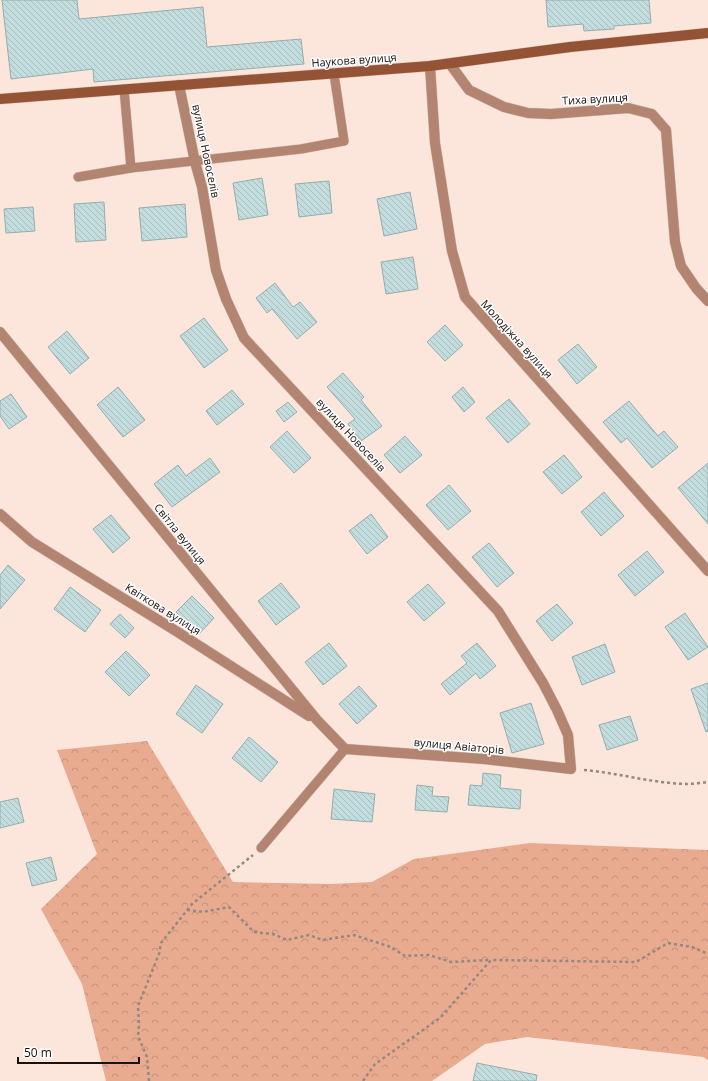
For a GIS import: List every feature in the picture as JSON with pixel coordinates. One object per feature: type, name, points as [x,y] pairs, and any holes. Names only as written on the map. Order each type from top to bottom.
[{"type":"street","name":"Наукова вулиця","points":[[0,99],[430,66],[570,47],[708,33]]},
{"type":"street","name":"Тиха вулиця","points":[[450,64],[469,90],[504,107],[522,111],[551,114],[628,108],[652,114],[666,130],[675,242],[680,266],[696,288],[708,301]]},
{"type":"street","name":"Молодіжна вулиця","points":[[430,66],[434,143],[452,251],[465,297],[708,571]]},
{"type":"street","name":"вулиця Новоселів","points":[[180,85],[195,162],[202,187],[216,270],[226,299],[244,338],[498,611],[543,683],[557,710],[568,735],[571,769]]},
{"type":"street","name":"Світла вулиця","points":[[0,332],[316,720],[345,749]]},
{"type":"street","name":"Квіткова вулиця","points":[[0,514],[32,542],[316,720]]},
{"type":"street","name":"вулиця Авіаторів","points":[[345,749],[484,759],[571,769]]},
{"type":"lane","points":[[78,177],[131,168],[301,149],[344,141],[334,74]]},
{"type":"lane","points":[[124,89],[131,168]]},
{"type":"lane","points":[[261,848],[345,749]]},
{"type":"path","points":[[571,769],[686,784],[708,782]]},
{"type":"path","points":[[148,1081],[147,1056],[138,1036],[138,1006],[159,954],[161,943],[192,904],[261,848]]},
{"type":"path","points":[[187,910],[203,912],[229,907],[254,932],[273,934],[287,940],[309,935],[323,940],[354,935],[391,947],[405,956],[429,955],[451,962],[491,960],[636,962],[668,943],[692,947],[708,954]]},
{"type":"path","points":[[363,1081],[375,1064],[440,1018],[491,960]]},
{"type":"green space","points":[[147,741],[233,882],[331,884],[372,882],[414,859],[530,843],[708,850],[708,1060],[703,1057],[527,1037],[485,1044],[432,1081],[106,1081],[82,984],[41,909],[97,854],[57,750]]},
{"type":"building","points":[[2,0],[77,0],[79,19],[203,7],[207,47],[301,39],[304,64],[94,82],[93,69],[11,79]]},
{"type":"building","points":[[546,0],[649,0],[651,23],[614,26],[614,29],[584,31],[583,24],[548,27]]},
{"type":"building","points":[[262,178],[268,215],[239,220],[233,183]]},
{"type":"building","points":[[329,181],[332,213],[299,217],[295,184]]},
{"type":"building","points":[[410,192],[417,229],[384,236],[377,199]]},
{"type":"building","points":[[104,202],[106,240],[76,242],[74,204]]},
{"type":"building","points":[[185,204],[187,237],[142,241],[139,208]]},
{"type":"building","points":[[33,207],[35,231],[6,233],[4,209]]},
{"type":"building","points":[[413,257],[418,289],[386,294],[381,262]]},
{"type":"building","points":[[275,283],[293,307],[300,302],[317,322],[297,339],[272,309],[267,313],[256,298]]},
{"type":"building","points":[[204,318],[228,350],[204,368],[180,336]]},
{"type":"building","points":[[445,325],[463,345],[445,361],[427,342]]},
{"type":"building","points":[[67,331],[89,358],[70,374],[48,347]]},
{"type":"building","points":[[578,344],[597,367],[577,384],[558,360]]},
{"type":"building","points":[[343,373],[364,397],[361,400],[382,426],[361,441],[348,424],[355,419],[327,387]]},
{"type":"building","points":[[118,387],[145,420],[123,437],[97,405]]},
{"type":"building","points":[[463,387],[475,402],[464,412],[452,397]]},
{"type":"building","points":[[232,390],[244,404],[217,425],[206,411]]},
{"type":"building","points":[[11,394],[27,417],[9,429],[0,416],[0,401]]},
{"type":"building","points":[[509,399],[530,424],[508,443],[486,418]]},
{"type":"building","points":[[629,401],[658,436],[664,431],[678,447],[652,468],[627,438],[621,443],[603,422]]},
{"type":"building","points":[[288,402],[297,412],[284,422],[276,411]]},
{"type":"building","points":[[287,431],[311,458],[294,473],[270,447]]},
{"type":"building","points":[[405,436],[422,455],[400,473],[384,455]]},
{"type":"building","points":[[564,455],[582,477],[562,494],[543,472]]},
{"type":"building","points":[[210,458],[220,472],[172,507],[154,484],[178,465],[186,476]]},
{"type":"building","points":[[708,463],[708,524],[678,488]]},
{"type":"building","points":[[449,485],[471,511],[448,530],[426,505]]},
{"type":"building","points":[[604,492],[624,516],[601,536],[581,512]]},
{"type":"building","points":[[371,514],[388,537],[367,554],[349,531]]},
{"type":"building","points":[[111,515],[130,538],[113,553],[93,529]]},
{"type":"building","points":[[489,543],[514,573],[497,587],[472,557]]},
{"type":"building","points":[[647,551],[664,572],[635,596],[618,575]]},
{"type":"building","points":[[8,565],[25,580],[0,609],[0,575]]},
{"type":"building","points":[[281,583],[300,607],[276,625],[258,601]]},
{"type":"building","points":[[428,584],[445,603],[424,621],[407,602]]},
{"type":"building","points":[[70,587],[101,610],[85,632],[54,609]]},
{"type":"building","points":[[192,596],[214,618],[198,635],[176,612]]},
{"type":"building","points":[[557,604],[573,623],[552,641],[536,621]]},
{"type":"building","points":[[685,613],[708,647],[688,660],[665,627]]},
{"type":"building","points":[[120,614],[134,628],[125,638],[110,624]]},
{"type":"building","points":[[329,643],[347,666],[323,685],[305,662]]},
{"type":"building","points":[[477,643],[496,666],[480,679],[476,673],[450,695],[441,684],[467,663],[461,656]]},
{"type":"building","points":[[605,644],[615,672],[582,685],[572,657]]},
{"type":"building","points":[[126,651],[150,675],[129,696],[105,672]]},
{"type":"building","points":[[708,683],[708,731],[706,732],[691,689]]},
{"type":"building","points":[[196,685],[223,704],[202,733],[176,714]]},
{"type":"building","points":[[359,686],[377,706],[357,724],[339,704]]},
{"type":"building","points":[[531,703],[544,744],[512,753],[500,713]]},
{"type":"building","points":[[630,716],[638,740],[607,750],[599,725]]},
{"type":"building","points":[[249,737],[278,762],[261,782],[232,758]]},
{"type":"building","points":[[483,773],[501,775],[500,788],[521,790],[520,809],[468,805],[470,785],[482,786]]},
{"type":"building","points":[[417,785],[433,787],[432,796],[449,797],[447,812],[415,810]]},
{"type":"building","points":[[334,789],[375,794],[372,822],[331,819]]},
{"type":"building","points":[[18,798],[24,822],[0,828],[0,802]]},
{"type":"building","points":[[51,857],[57,880],[32,886],[26,863]]},
{"type":"building","points":[[477,1063],[537,1075],[536,1081],[473,1081]]}]
